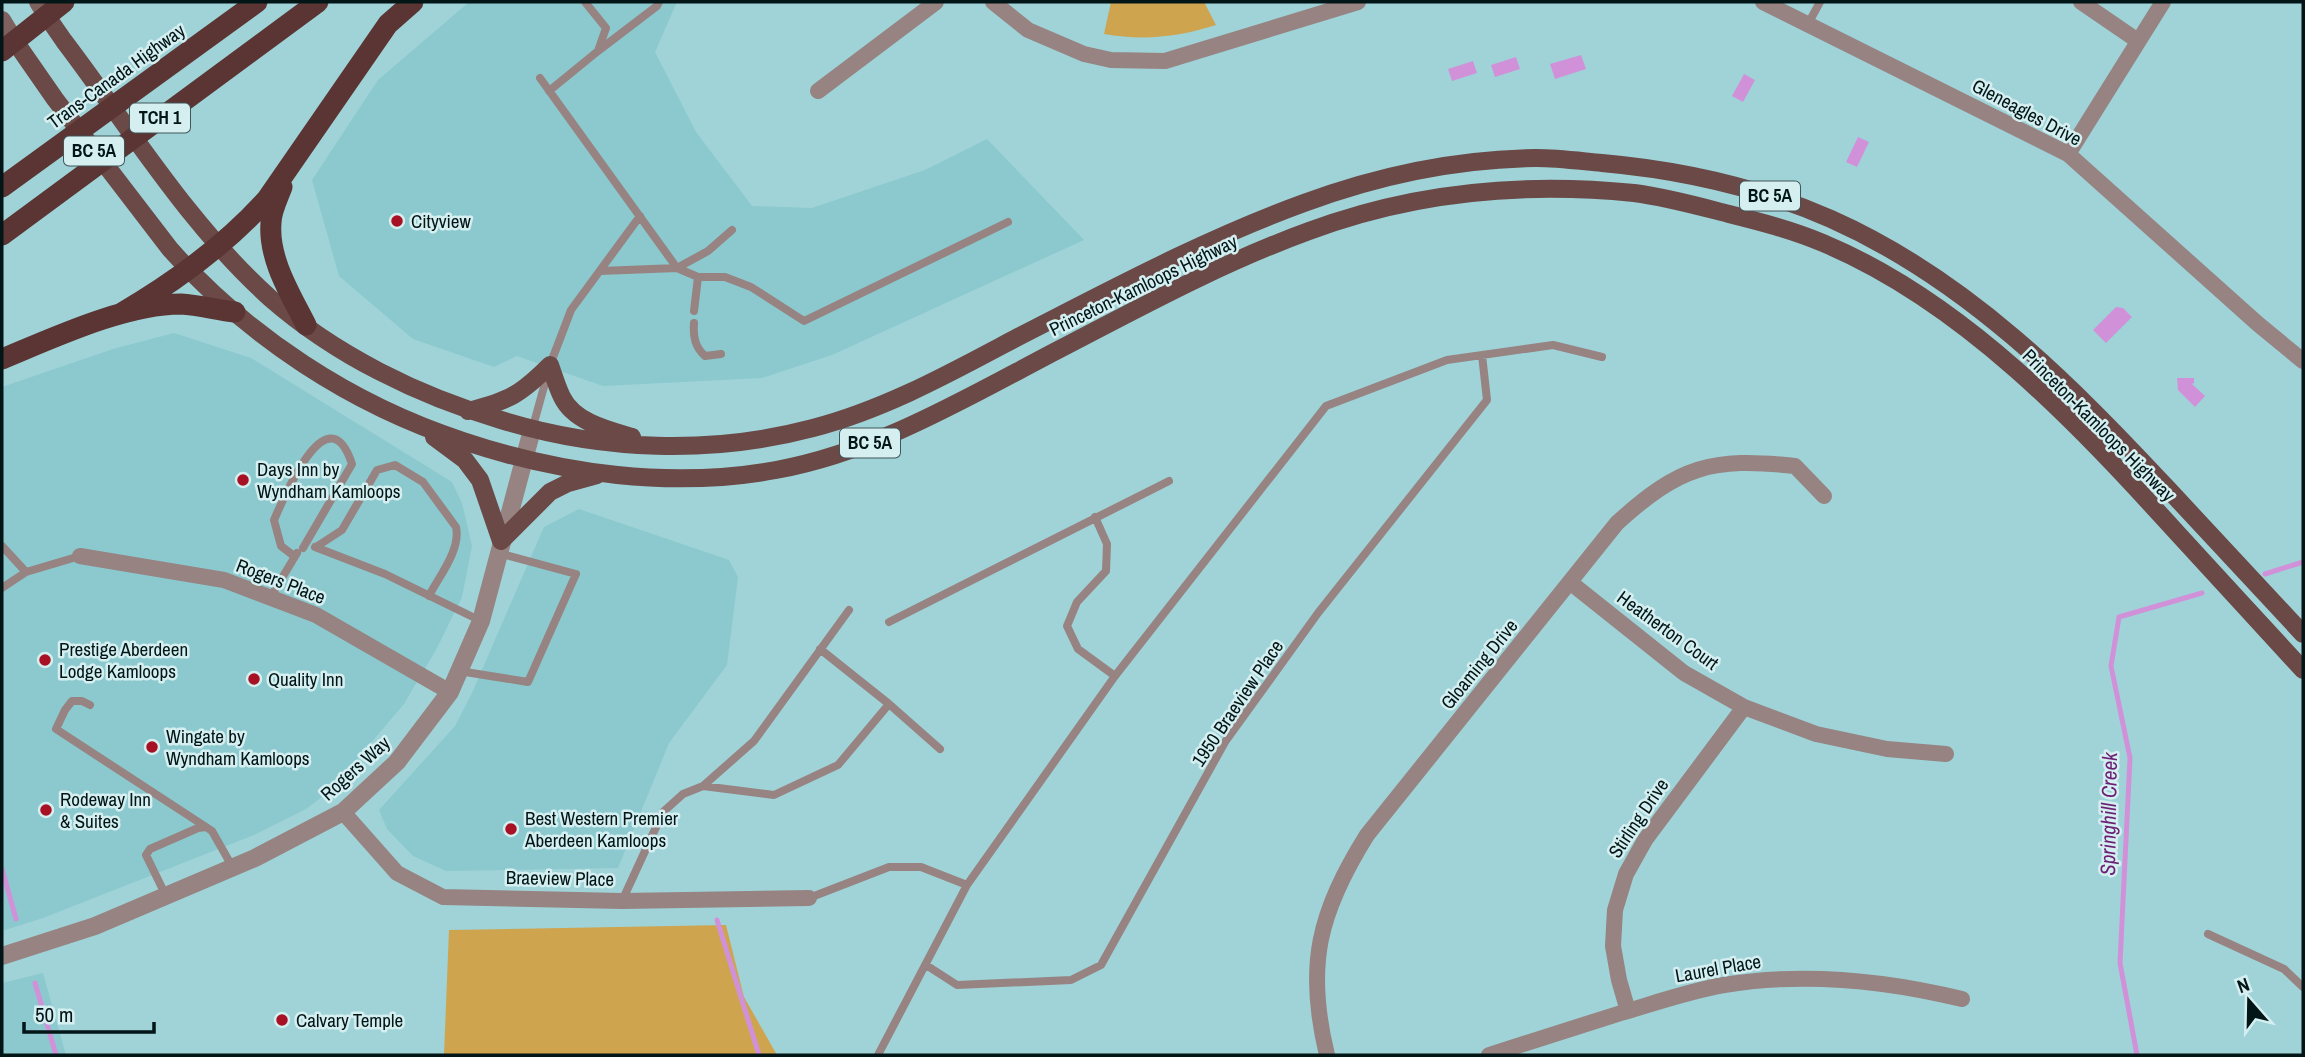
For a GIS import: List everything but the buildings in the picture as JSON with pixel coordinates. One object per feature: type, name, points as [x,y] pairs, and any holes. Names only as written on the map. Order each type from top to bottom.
[{"type":"highway","points":[[8,45],[42,8],[64,2]]},
{"type":"highway","name":"Trans-Canada Highway","points":[[2,187],[257,2]]},
{"type":"highway","name":"TCH 1","points":[[2,235],[318,2]]},
{"type":"highway","points":[[120,314],[189,270],[247,221],[286,171],[388,24],[413,2]]},
{"type":"highway","points":[[286,171],[271,223],[274,247],[281,274],[306,325]]},
{"type":"highway","points":[[2,359],[120,314],[156,306],[183,304],[234,313]]},
{"type":"main road","name":"Princeton-Kamloops Highway","points":[[42,8],[167,180],[218,245],[271,299],[351,355],[430,396],[468,411],[533,430],[607,443],[722,445],[773,438],[877,407],[946,375],[1203,244],[1308,201],[1383,179],[1463,163],[1540,158],[1651,168],[1707,178],[1777,198],[1832,220],[1934,275],[2022,344],[2064,382],[2138,456],[2303,634]]},
{"type":"main road","points":[[2,20],[8,45]]},
{"type":"main road","name":"Princeton-Kamloops Highway","points":[[8,45],[55,99],[133,202],[189,270],[234,313],[284,350],[333,382],[421,428],[523,460],[601,474],[664,478],[723,477],[778,470],[828,457],[887,436],[960,402],[1206,273],[1311,230],[1390,206],[1466,193],[1542,188],[1639,194],[1766,223],[1821,242],[1875,268],[1960,324],[2048,400],[2120,471],[2303,670]]},
{"type":"main road","points":[[468,411],[511,397],[526,389],[550,365],[562,399],[586,420],[602,429],[661,446]]},
{"type":"main road","points":[[421,428],[465,460],[480,480],[500,547]]},
{"type":"main road","points":[[500,547],[550,492],[568,483],[601,474]]},
{"type":"street","points":[[818,90],[936,2]]},
{"type":"street","points":[[993,2],[1028,30],[1084,54],[1111,60],[1165,61],[1358,2]]},
{"type":"street","name":"Gleneagles Drive","points":[[1763,2],[2068,153],[2258,324],[2303,361]]},
{"type":"street","points":[[2081,2],[2138,41]]},
{"type":"street","points":[[2068,153],[2163,2]]},
{"type":"street","name":"Rogers Way","points":[[2,957],[95,926],[233,868],[343,812],[397,762],[450,692],[481,621],[533,430]]},
{"type":"street","name":"Gloaming Drive","points":[[1327,1055],[1319,1024],[1316,988],[1319,949],[1327,910],[1344,873],[1367,835],[1617,523],[1646,497],[1679,476],[1711,465],[1750,461],[1796,466],[1824,496]]},
{"type":"street","name":"Rogers Place","points":[[80,556],[224,580],[316,615],[450,692]]},
{"type":"street","name":"Heatherton Court","points":[[1571,583],[1684,673],[1744,706],[1816,734],[1887,749],[1946,754]]},
{"type":"street","name":"Stirling Drive","points":[[1629,1011],[1619,980],[1613,946],[1615,910],[1626,874],[1644,840],[1744,706]]},
{"type":"street","name":"Braeview Place","points":[[343,812],[397,873],[443,897],[622,901],[809,898]]},
{"type":"street","name":"Laurel Place","points":[[1489,1055],[1681,995],[1724,985],[1780,979],[1874,982],[1924,989],[1962,999]]},
{"type":"lane","points":[[598,51],[606,27],[588,5],[599,2]]},
{"type":"lane","points":[[549,90],[659,2]]},
{"type":"lane","points":[[1808,24],[1820,2]]},
{"type":"lane","points":[[540,78],[677,268]]},
{"type":"lane","points":[[533,430],[550,365],[571,310],[640,216]]},
{"type":"lane","points":[[600,271],[677,268],[698,277],[725,278],[751,287],[804,321],[1008,222]]},
{"type":"lane","points":[[677,268],[708,251],[732,230]]},
{"type":"lane","points":[[694,311],[698,277]]},
{"type":"lane","points":[[694,323],[697,349],[705,356],[721,354]]},
{"type":"lane","points":[[878,1055],[967,885],[1115,676],[1326,406],[1447,360],[1553,345],[1602,357]]},
{"type":"lane","name":"1950 Braeview Place","points":[[926,965],[957,985],[1071,980],[1101,965],[1225,742],[1318,613],[1487,400],[1482,355]]},
{"type":"lane","points":[[270,598],[352,464],[346,446],[337,440],[327,439],[311,448],[274,520],[281,546],[294,555]]},
{"type":"lane","points":[[303,548],[316,547],[336,536],[377,470],[394,465],[423,482],[456,527],[456,546],[429,596]]},
{"type":"lane","points":[[889,622],[1168,481]]},
{"type":"lane","points":[[1096,517],[1107,544],[1106,571],[1077,602],[1067,626],[1078,649],[1115,676]]},
{"type":"lane","points":[[2,546],[26,572]]},
{"type":"lane","points":[[316,547],[385,574],[481,621]]},
{"type":"lane","points":[[458,671],[528,682],[576,574],[500,547]]},
{"type":"lane","points":[[2,589],[26,572],[80,556]]},
{"type":"lane","points":[[622,901],[663,812],[683,794],[703,786],[754,741],[849,610]]},
{"type":"lane","points":[[820,649],[940,749]]},
{"type":"lane","points":[[90,705],[82,701],[72,701],[56,729],[212,831],[233,868]]},
{"type":"lane","points":[[703,786],[774,795],[838,765],[889,704]]},
{"type":"lane","points":[[166,896],[146,855],[150,849],[206,827]]},
{"type":"lane","points":[[809,898],[889,867],[921,867],[967,885]]},
{"type":"lane","points":[[2208,934],[2284,969],[2303,987]]},
{"type":"shaded area","points":[[469,2],[677,2],[655,52],[696,132],[752,206],[812,208],[925,170],[987,139],[1084,240],[832,355],[762,378],[603,386],[517,356],[494,367],[413,339],[339,276],[312,180],[378,80]]},
{"type":"shaded area","points":[[1111,2],[1204,2],[1216,25],[1161,37],[1104,34]]},
{"type":"shaded area","points":[[1581,55],[1586,69],[1555,79],[1550,64]]},
{"type":"shaded area","points":[[1516,57],[1520,69],[1495,77],[1491,65]]},
{"type":"shaded area","points":[[1473,61],[1477,73],[1452,81],[1448,69]]},
{"type":"shaded area","points":[[1744,74],[1755,80],[1743,102],[1732,96]]},
{"type":"shaded area","points":[[1858,137],[1869,142],[1857,167],[1846,162]]},
{"type":"shaded area","points":[[2116,307],[2123,308],[2132,317],[2106,343],[2093,330]]},
{"type":"shaded area","points":[[174,333],[251,358],[452,482],[462,503],[472,546],[462,597],[437,648],[404,704],[330,791],[306,809],[254,835],[43,918],[2,931],[2,387],[113,349]]},
{"type":"shaded area","points":[[2177,378],[2194,378],[2192,384],[2205,396],[2195,407],[2178,390]]},
{"type":"shaded area","points":[[579,509],[729,560],[738,577],[727,665],[669,743],[618,868],[446,871],[413,856],[387,829],[379,810],[455,726],[544,527]]},
{"type":"shaded area","points":[[726,925],[744,997],[777,1055],[444,1055],[449,930]]},
{"type":"shaded area","points":[[43,973],[66,1055],[2,1055],[2,983]]},
{"type":"waterway","points":[[2265,574],[2303,562]]},
{"type":"waterway","name":"Springhill Creek","points":[[2137,1055],[2120,963],[2130,758],[2111,666],[2119,617],[2202,593]]},
{"type":"waterway","points":[[2,869],[16,919]]},
{"type":"waterway","points":[[717,920],[759,1055]]},
{"type":"waterway","points":[[35,983],[56,1055]]},
{"type":"place","name":"Cityview","points":[[397,221]]},
{"type":"place","name":"Days Inn by Wyndham Kamloops","points":[[243,480]]},
{"type":"place","name":"Prestige Aberdeen Lodge Kamloops","points":[[45,660]]},
{"type":"place","name":"Quality Inn","points":[[254,679]]},
{"type":"place","name":"Wingate by Wyndham Kamloops","points":[[152,747]]},
{"type":"place","name":"Rodeway Inn & Suites","points":[[46,810]]},
{"type":"place","name":"Best Western Premier Aberdeen Kamloops","points":[[511,829]]},
{"type":"place","name":"Calvary Temple","points":[[282,1020]]}]
